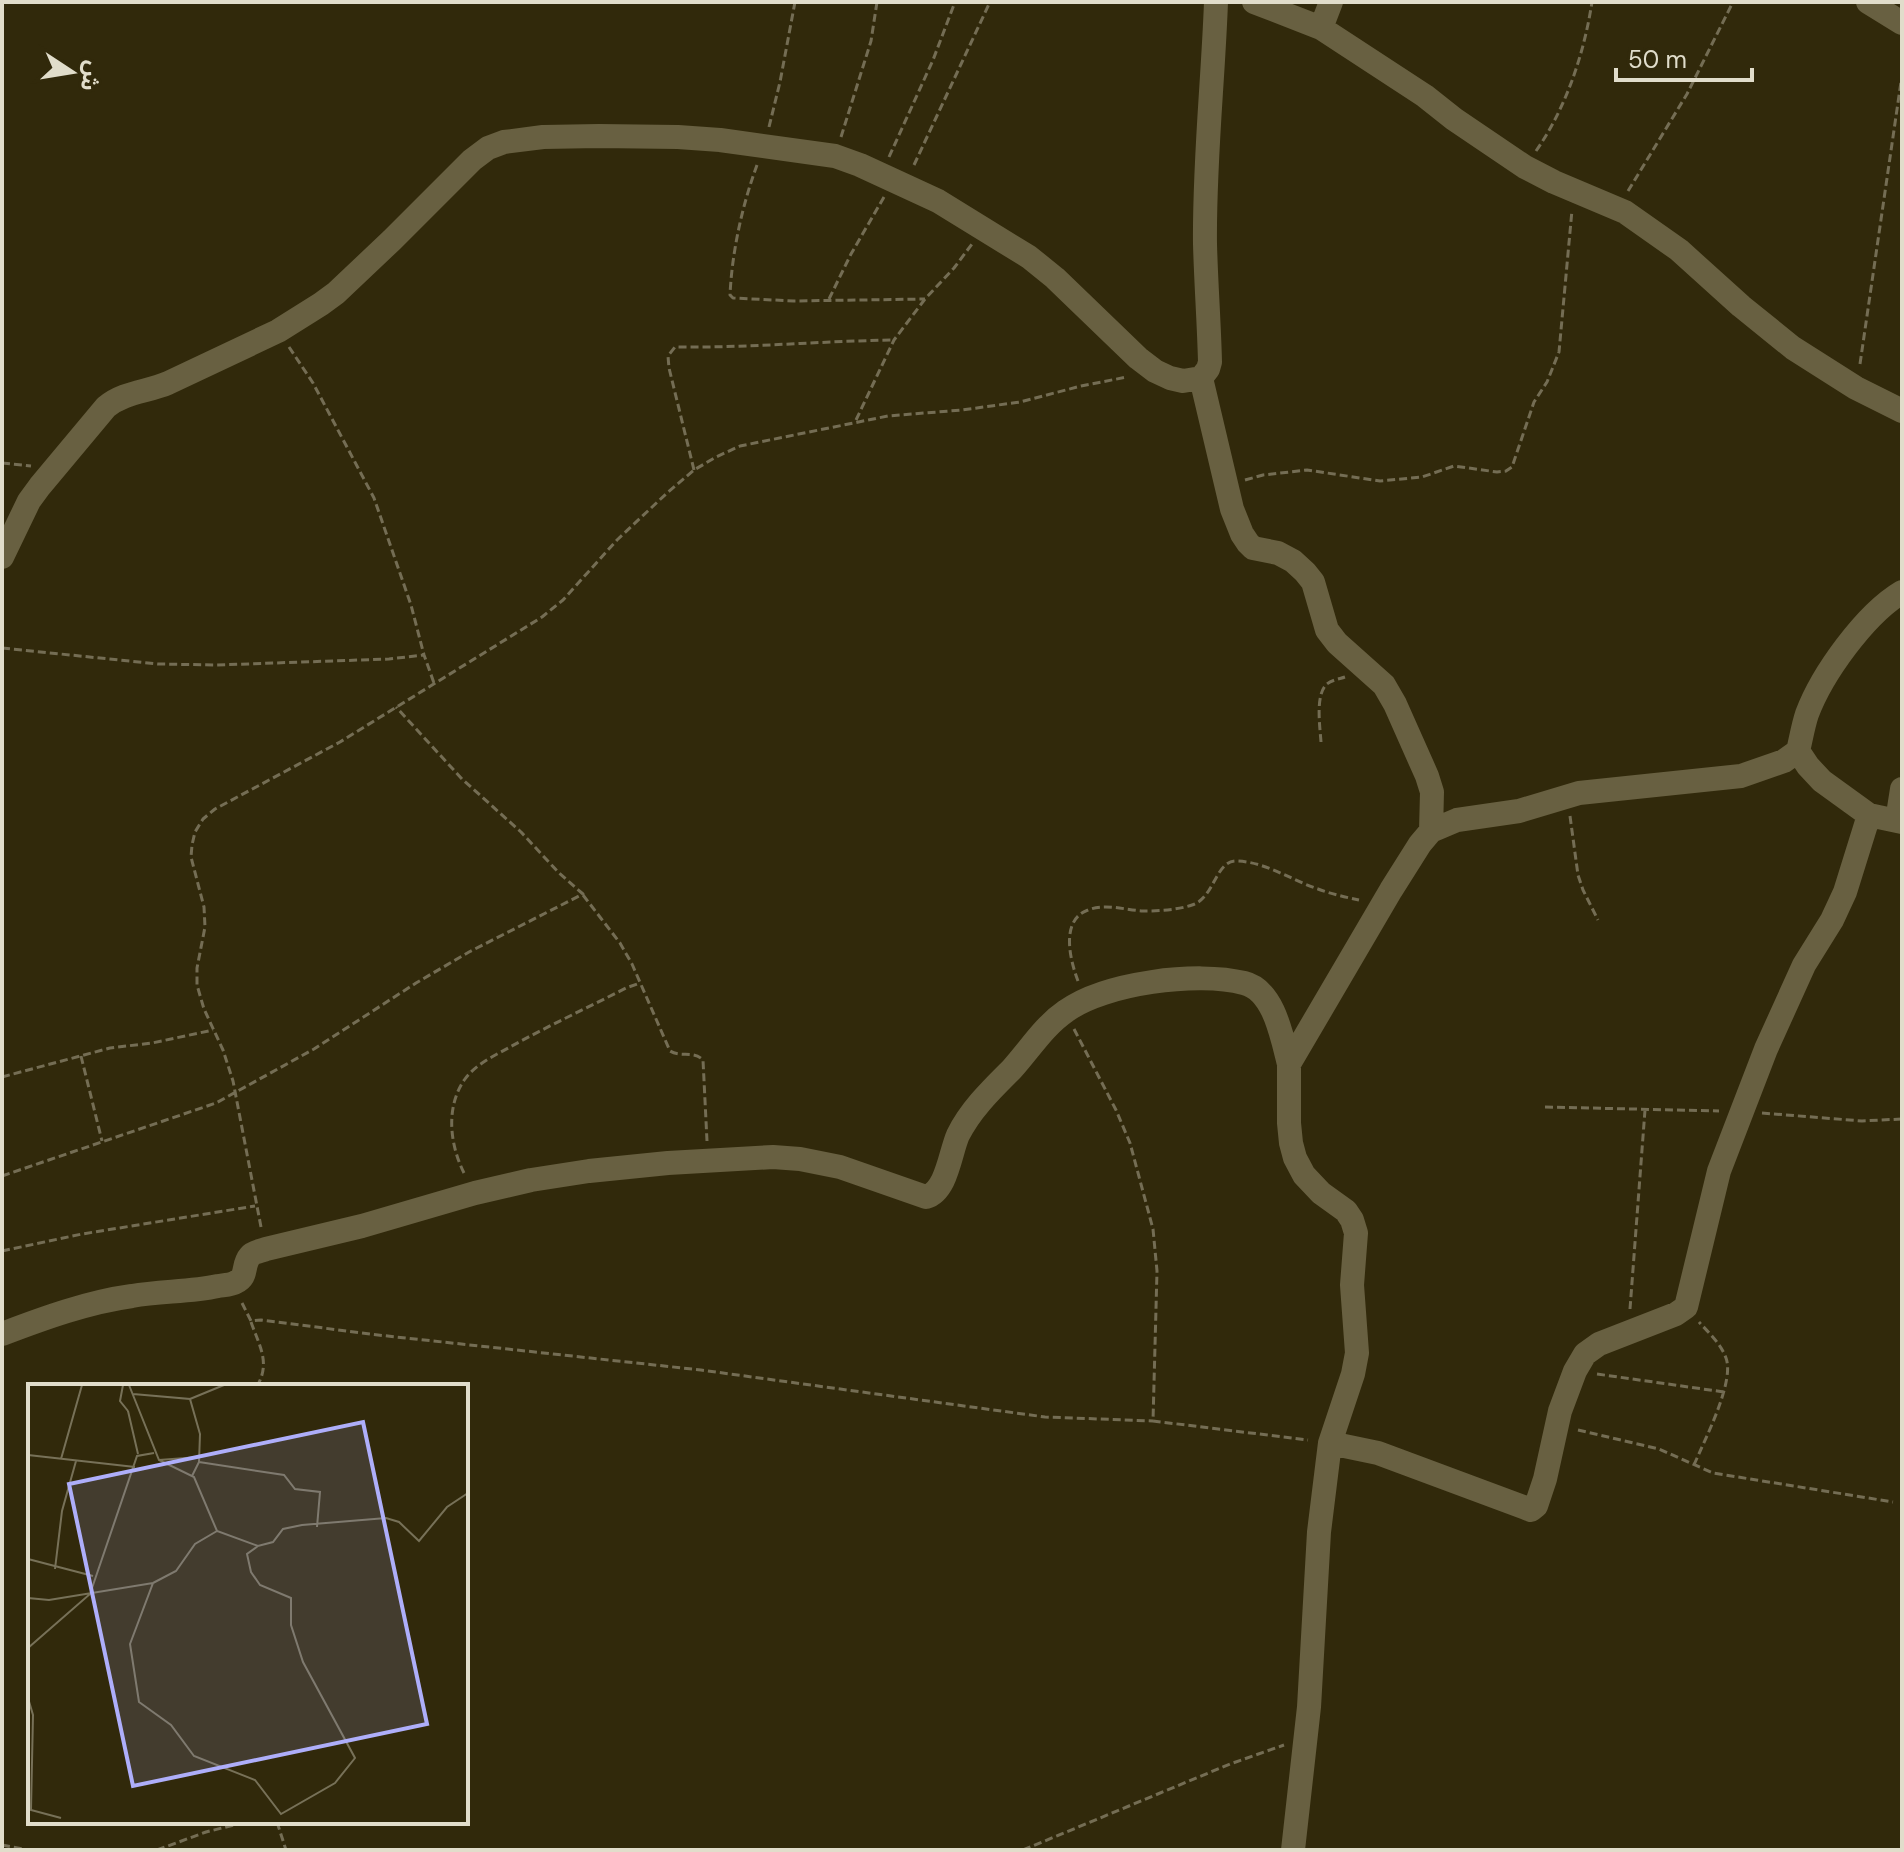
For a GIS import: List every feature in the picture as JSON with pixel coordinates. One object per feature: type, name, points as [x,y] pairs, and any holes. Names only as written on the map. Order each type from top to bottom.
[{"type":"street","points":[[2,557],[29,501],[106,407],[125,395],[168,383],[278,331],[321,304],[472,160],[488,148],[504,142],[565,137],[678,137],[835,156],[894,179],[1029,257],[1155,371],[1183,381],[1201,378],[1210,362],[1205,245],[1206,178],[1216,2]]},
{"type":"street","points":[[1254,2],[1321,28],[1525,167],[1618,209],[1646,226],[1679,250],[1793,348],[1856,388],[1902,411]]},
{"type":"street","points":[[1321,28],[1331,2]]},
{"type":"street","points":[[1868,2],[1902,23]]},
{"type":"street","points":[[1201,378],[1237,524],[1253,548],[1278,553],[1305,572],[1313,582],[1327,630],[1337,643],[1384,685],[1427,776],[1432,792],[1431,831]]},
{"type":"street","points":[[1289,1064],[1382,905],[1431,831],[1457,820],[1519,811],[1579,793],[1741,776],[1784,761],[1798,751],[1807,715],[1827,674],[1867,620],[1902,592]]},
{"type":"street","points":[[1798,751],[1822,781],[1869,815],[1900,822],[1902,789]]},
{"type":"street","points":[[1330,1443],[1378,1453],[1531,1510],[1536,1506],[1560,1411],[1585,1354],[1599,1344],[1676,1314],[1686,1307],[1719,1171],[1766,1049],[1804,965],[1845,892],[1869,815]]},
{"type":"street","points":[[2,1334],[35,1321],[133,1295],[204,1289],[234,1283],[241,1280],[248,1258],[266,1249],[362,1226],[475,1193],[589,1171],[773,1157],[840,1167],[926,1197],[934,1195],[966,1120],[1049,1025],[1075,1006],[1106,992],[1179,979],[1220,979],[1253,985],[1273,1012],[1289,1064],[1289,1123],[1295,1158],[1304,1175],[1321,1193],[1346,1211],[1356,1233],[1352,1285],[1357,1353],[1330,1443],[1319,1532],[1306,1737],[1293,1850]]},
{"type":"path","points":[[795,2],[780,82],[764,146],[745,202],[730,295],[742,300],[925,299]]},
{"type":"path","points":[[835,156],[871,41],[877,2]]},
{"type":"path","points":[[894,179],[955,2]]},
{"type":"path","points":[[828,300],[990,2]]},
{"type":"path","points":[[1525,167],[1542,143],[1565,98],[1583,49],[1592,2]]},
{"type":"path","points":[[1618,209],[1687,94],[1733,2]]},
{"type":"path","points":[[1856,388],[1902,75]]},
{"type":"path","points":[[1226,486],[1263,475],[1307,470],[1380,481],[1422,477],[1454,466],[1497,472],[1512,467],[1530,413],[1559,352],[1575,191]]},
{"type":"path","points":[[856,422],[894,340],[983,228]]},
{"type":"path","points":[[278,331],[313,383],[374,498],[434,683]]},
{"type":"path","points":[[694,470],[669,368],[668,356],[675,347],[894,340]]},
{"type":"path","points":[[266,1249],[255,1206],[236,1093],[197,985],[205,927],[204,907],[191,857],[195,832],[203,819],[215,809],[340,742],[542,617],[563,600],[641,516],[694,470],[716,457],[740,446],[856,422],[1020,402],[1155,371]]},
{"type":"path","points":[[2,648],[158,664],[202,665],[389,659],[424,655]]},
{"type":"path","points":[[1321,742],[1319,699],[1323,687],[1367,669]]},
{"type":"path","points":[[396,707],[462,779],[583,894],[620,943],[670,1051],[695,1054],[703,1060],[709,1161]]},
{"type":"path","points":[[1566,797],[1578,875],[1598,920]]},
{"type":"path","points":[[1153,1421],[1157,1271],[1153,1229],[1130,1143],[1075,1006],[1076,976],[1070,953],[1070,933],[1075,919],[1086,910],[1103,907],[1152,911],[1194,905],[1208,894],[1222,867],[1231,861],[1253,864],[1316,889],[1382,905]]},
{"type":"path","points":[[2,1176],[216,1103],[314,1049],[469,952],[583,894]]},
{"type":"path","points":[[475,1193],[460,1165],[450,1123],[455,1099],[465,1079],[479,1065],[531,1036],[640,983]]},
{"type":"path","points":[[2,1077],[110,1048],[214,1030]]},
{"type":"path","points":[[81,1056],[102,1142]]},
{"type":"path","points":[[1545,1107],[1742,1112],[1862,1121],[1902,1119]]},
{"type":"path","points":[[1628,1333],[1645,1110]]},
{"type":"path","points":[[2,1251],[82,1234],[255,1206]]},
{"type":"path","points":[[234,1283],[265,1361],[263,1377],[258,1384]]},
{"type":"path","points":[[1686,1307],[1722,1348],[1728,1373],[1724,1392],[1694,1465]]},
{"type":"path","points":[[251,1321],[701,1370],[1045,1417],[1153,1421],[1330,1443]]},
{"type":"path","points":[[1575,1371],[1724,1392]]},
{"type":"path","points":[[1557,1425],[1659,1449],[1713,1473],[1893,1502]]},
{"type":"path","points":[[1023,1850],[1230,1764],[1306,1737]]},
{"type":"path","points":[[157,1850],[238,1824]]},
{"type":"path","points":[[278,1824],[286,1850]]},
{"type":"path","points":[[2,1845],[29,1850]]}]
